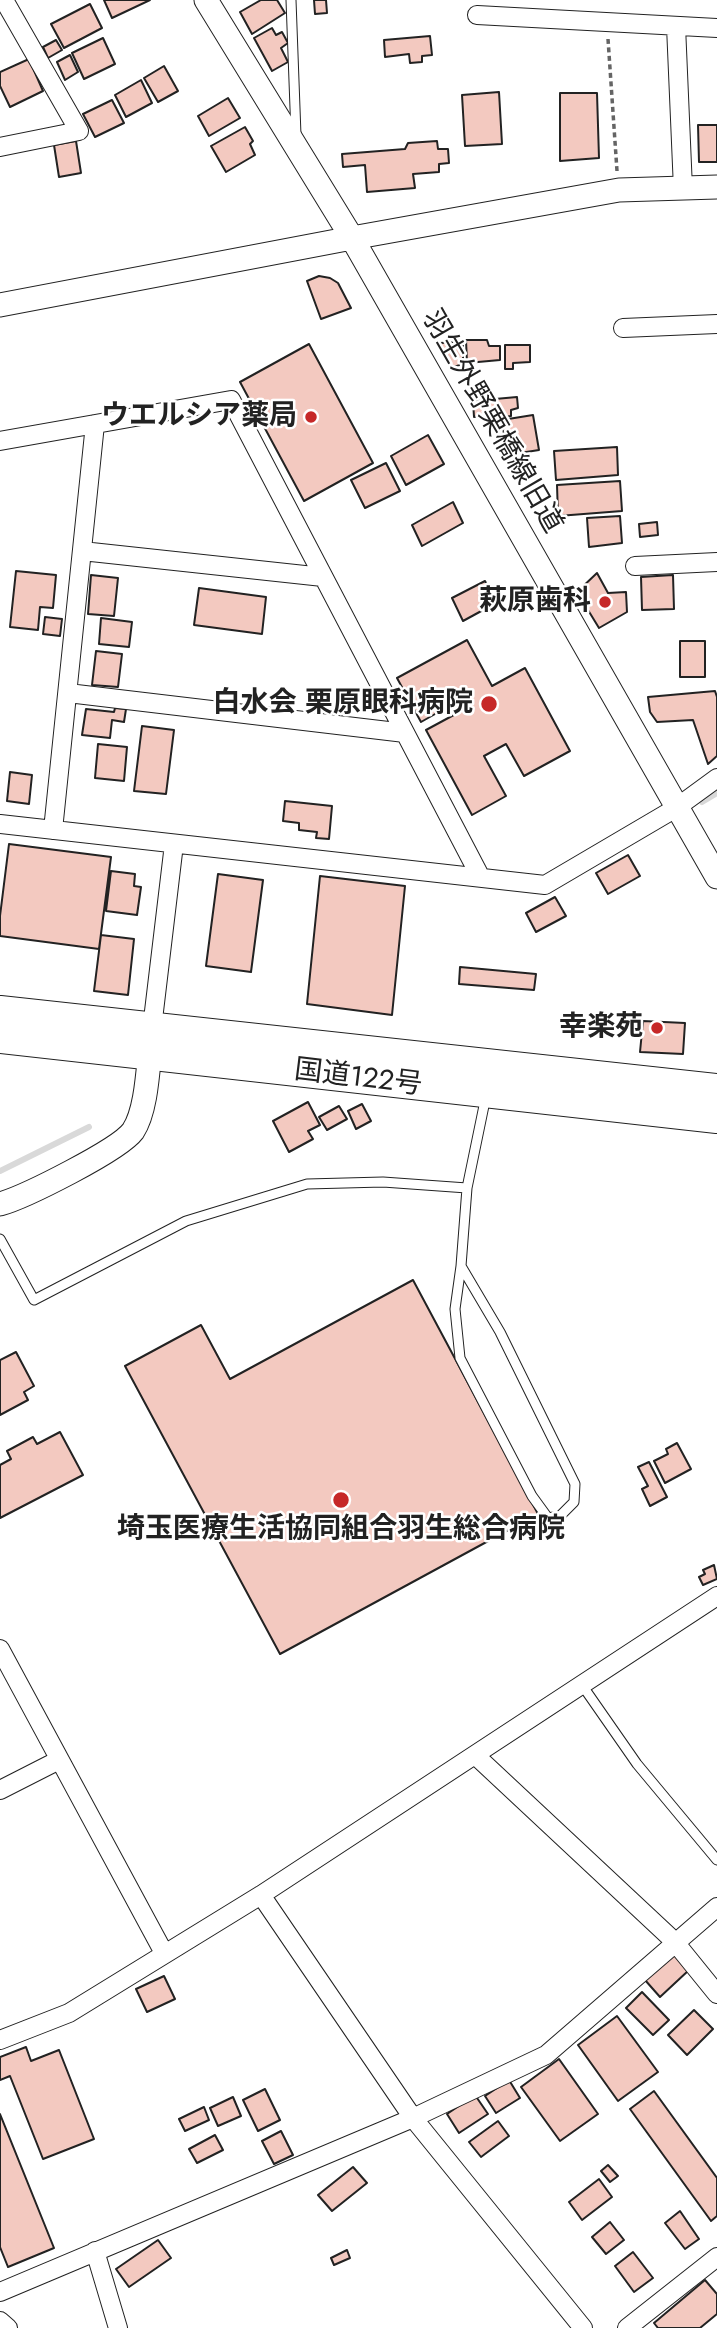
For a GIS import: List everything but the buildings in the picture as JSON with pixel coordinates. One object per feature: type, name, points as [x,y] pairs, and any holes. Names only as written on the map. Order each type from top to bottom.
[{"type":"highway","name":"国道122号","points":[[0,1011],[151,1041],[486,1094],[717,1118]]},
{"type":"highway","name":"国道122号","points":[[0,1038],[151,1041],[717,1089]]},
{"type":"street","points":[[0,147],[79,131],[4,0]]},
{"type":"street","name":"羽生外野栗橋線旧道","points":[[206,0],[352,238],[717,877]]},
{"type":"street","points":[[477,15],[717,28]]},
{"type":"street","points":[[676,26],[683,189]]},
{"type":"street","points":[[0,305],[619,190],[717,187]]},
{"type":"street","points":[[623,328],[717,324]]},
{"type":"street","points":[[0,441],[231,400],[481,878]]},
{"type":"street","points":[[53,830],[95,424]]},
{"type":"street","points":[[82,551],[323,577]]},
{"type":"street","points":[[635,566],[717,562]]},
{"type":"street","points":[[68,693],[405,733]]},
{"type":"street","points":[[0,824],[545,885],[676,808],[717,778]]},
{"type":"street","points":[[0,1204],[112,1149],[132,1132],[141,1114],[174,844]]},
{"type":"street","points":[[0,2040],[69,2013],[261,1895],[717,1596]]},
{"type":"street","points":[[0,1649],[163,1953]]},
{"type":"street","points":[[475,1755],[674,1941],[717,1994]]},
{"type":"street","points":[[0,1790],[59,1759]]},
{"type":"street","points":[[261,1895],[413,2118],[583,2328]]},
{"type":"street","points":[[0,2292],[413,2118],[545,2054],[717,1906]]},
{"type":"street","points":[[94,2251],[118,2328]]},
{"type":"street","points":[[627,2328],[717,2257]]},
{"type":"street","points":[[0,2321],[8,2328]]},
{"type":"lane","points":[[291,0],[297,150]]},
{"type":"lane","points":[[461,1266],[500,1332],[576,1484],[574,1502],[560,1516],[548,1518],[532,1496],[460,1358],[455,1308],[467,1188],[486,1094]]},
{"type":"lane","points":[[0,1239],[34,1300],[186,1221],[307,1184],[383,1182],[467,1188]]},
{"type":"lane","points":[[582,1685],[637,1764],[717,1860]]},
{"type":"path","points":[[607,21],[619,190]]},
{"type":"waterway","points":[[702,802],[717,793]]},
{"type":"waterway","points":[[0,1171],[89,1127]]},
{"type":"place","name":"ウエルシア薬局","points":[[311,417]]},
{"type":"place","name":"萩原歯科","points":[[605,602]]},
{"type":"place","name":"白水会 栗原眼科病院","points":[[489,704]]},
{"type":"place","name":"幸楽苑","points":[[657,1028]]},
{"type":"place","name":"埼玉医療生活協同組合羽生総合病院","points":[[341,1500]]}]
